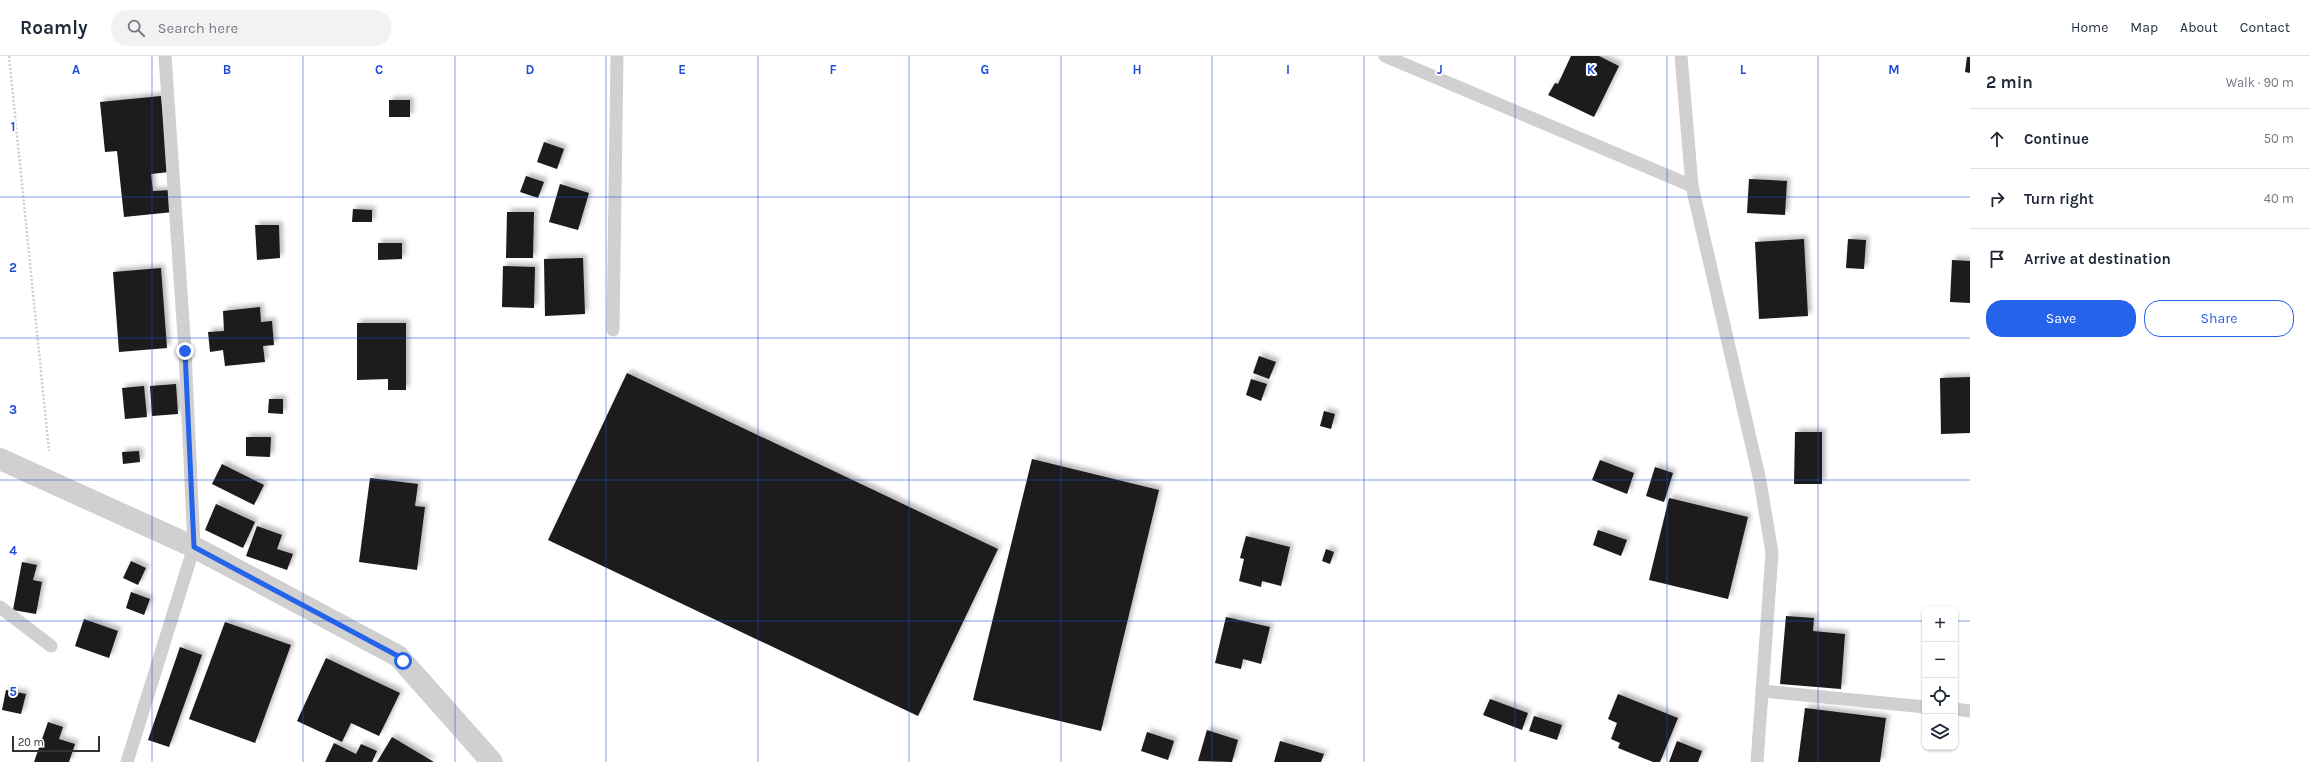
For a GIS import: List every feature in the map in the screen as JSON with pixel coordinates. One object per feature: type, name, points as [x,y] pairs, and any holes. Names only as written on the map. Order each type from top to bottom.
[{"type":"street","points":[[0,459],[194,547],[398,656],[492,762]]},
{"type":"lane","points":[[127,762],[194,547],[185,351],[165,56]]},
{"type":"lane","points":[[613,330],[617,56]]},
{"type":"lane","points":[[1385,56],[1692,186]]},
{"type":"lane","points":[[1681,56],[1692,186],[1760,481],[1772,553],[1757,762]]},
{"type":"lane","points":[[0,607],[51,646]]},
{"type":"lane","points":[[1762,691],[1922,707]]},
{"type":"lane","points":[[1958,709],[1970,711]]},
{"type":"path","points":[[9,56],[52,482]]},
{"type":"building","points":[[1571,56],[1599,56],[1619,66],[1594,117],[1548,95],[1555,83],[1558,84]]},
{"type":"building","points":[[1967,57],[1970,57],[1970,73],[1965,72]]},
{"type":"building","points":[[161,96],[169,172],[151,174],[153,191],[171,190],[173,212],[124,217],[117,151],[105,152],[100,102]]},
{"type":"building","points":[[389,100],[410,100],[410,117],[389,117]]},
{"type":"building","points":[[544,142],[564,149],[557,169],[537,162]]},
{"type":"building","points":[[526,176],[544,182],[538,198],[520,192]]},
{"type":"building","points":[[1749,179],[1787,181],[1785,215],[1747,213]]},
{"type":"building","points":[[560,184],[589,193],[578,230],[549,222]]},
{"type":"building","points":[[353,209],[372,210],[372,222],[352,222]]},
{"type":"building","points":[[507,212],[534,212],[533,258],[506,258]]},
{"type":"building","points":[[255,225],[279,225],[280,258],[257,260]]},
{"type":"building","points":[[1804,239],[1808,316],[1759,319],[1755,242]]},
{"type":"building","points":[[1848,239],[1866,240],[1864,269],[1846,268]]},
{"type":"building","points":[[378,243],[402,243],[402,259],[378,260]]},
{"type":"building","points":[[583,258],[585,314],[545,316],[544,259]]},
{"type":"building","points":[[1952,260],[1970,261],[1970,303],[1950,302]]},
{"type":"building","points":[[503,266],[535,267],[534,308],[502,307]]},
{"type":"building","points":[[161,268],[167,348],[119,352],[113,272]]},
{"type":"building","points":[[260,307],[261,322],[272,321],[274,345],[263,346],[265,362],[225,366],[223,350],[210,352],[208,332],[224,331],[223,311]]},
{"type":"building","points":[[357,323],[406,323],[406,390],[388,390],[388,379],[357,380]]},
{"type":"building","points":[[1259,356],[1276,362],[1269,379],[1253,373]]},
{"type":"building","points":[[627,373],[998,549],[918,716],[548,540]]},
{"type":"building","points":[[1970,377],[1970,433],[1941,434],[1940,378]]},
{"type":"building","points":[[1251,379],[1267,384],[1261,401],[1246,395]]},
{"type":"building","points":[[176,384],[178,414],[152,416],[150,386]]},
{"type":"building","points":[[144,386],[147,417],[125,419],[122,388]]},
{"type":"building","points":[[269,399],[283,399],[283,414],[268,413]]},
{"type":"building","points":[[1324,411],[1335,414],[1331,429],[1320,426]]},
{"type":"building","points":[[1795,432],[1822,432],[1822,484],[1794,484]]},
{"type":"building","points":[[246,437],[271,437],[270,457],[246,456]]},
{"type":"building","points":[[139,451],[140,462],[123,464],[122,452]]},
{"type":"building","points":[[1032,459],[1159,490],[1101,731],[973,700]]},
{"type":"building","points":[[1600,460],[1634,473],[1627,494],[1592,480]]},
{"type":"building","points":[[222,464],[264,485],[254,505],[212,484]]},
{"type":"building","points":[[1655,467],[1673,473],[1664,502],[1646,496]]},
{"type":"building","points":[[370,478],[418,484],[415,506],[425,507],[417,570],[359,562]]},
{"type":"building","points":[[1669,498],[1748,517],[1728,599],[1649,580]]},
{"type":"building","points":[[216,504],[255,522],[243,548],[205,530]]},
{"type":"building","points":[[257,526],[282,535],[277,549],[293,554],[287,570],[246,556]]},
{"type":"building","points":[[1598,530],[1627,540],[1621,556],[1593,545]]},
{"type":"building","points":[[1246,536],[1290,547],[1281,586],[1262,581],[1261,587],[1239,581],[1244,559],[1240,558]]},
{"type":"building","points":[[1326,549],[1334,552],[1330,564],[1322,561]]},
{"type":"building","points":[[131,561],[146,568],[138,585],[123,578]]},
{"type":"building","points":[[22,562],[37,565],[33,580],[42,582],[36,614],[13,610]]},
{"type":"building","points":[[131,592],[150,599],[144,615],[126,608]]},
{"type":"building","points":[[1786,616],[1814,618],[1813,631],[1845,634],[1841,689],[1780,684]]},
{"type":"building","points":[[1226,617],[1270,627],[1261,664],[1243,659],[1241,669],[1215,663]]},
{"type":"building","points":[[84,619],[118,631],[109,658],[75,646]]},
{"type":"building","points":[[225,622],[291,645],[255,743],[189,719]]},
{"type":"building","points":[[180,647],[202,655],[169,747],[148,740]]},
{"type":"building","points":[[326,658],[400,693],[379,736],[351,723],[342,742],[297,721]]},
{"type":"building","points":[[6,690],[26,694],[21,714],[2,710]]},
{"type":"building","points":[[1618,694],[1678,718],[1660,762],[1653,762],[1618,748],[1620,743],[1611,739],[1617,723],[1608,719]]},
{"type":"building","points":[[1490,699],[1528,713],[1522,730],[1483,715]]},
{"type":"building","points":[[1805,708],[1886,718],[1880,762],[1798,762]]},
{"type":"building","points":[[1534,716],[1562,725],[1557,740],[1529,731]]},
{"type":"building","points":[[48,722],[63,727],[59,739],[75,744],[69,762],[34,762]]},
{"type":"building","points":[[1207,730],[1238,740],[1232,762],[1198,761]]},
{"type":"building","points":[[1147,732],[1174,741],[1168,760],[1141,751]]},
{"type":"building","points":[[392,737],[434,762],[377,762]]},
{"type":"building","points":[[1280,741],[1324,754],[1321,762],[1274,762]]},
{"type":"building","points":[[1677,741],[1702,751],[1698,762],[1669,762]]},
{"type":"building","points":[[334,743],[356,754],[361,744],[377,751],[372,762],[325,762]]},
{"type":"route","points":[[185,351],[194,547],[398,656],[403,661]]}]
